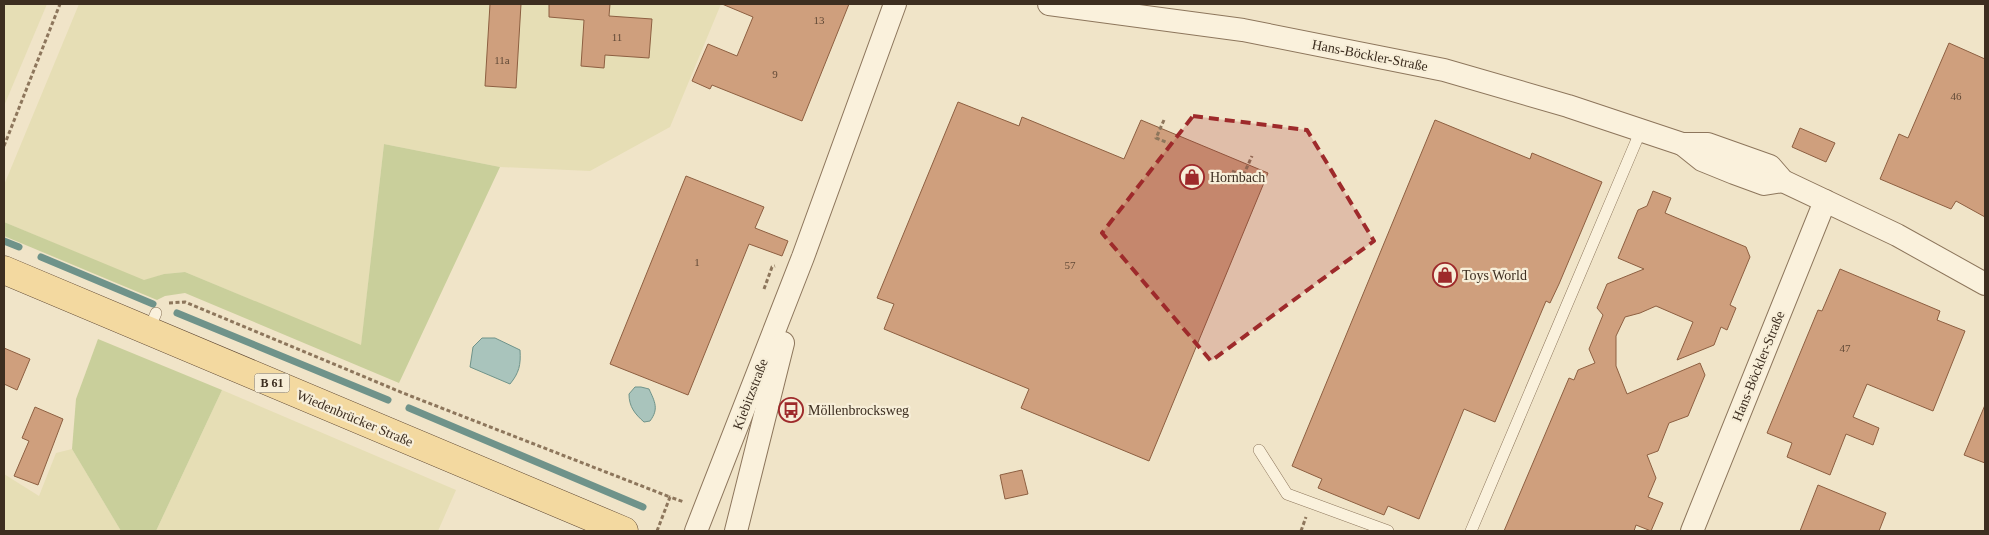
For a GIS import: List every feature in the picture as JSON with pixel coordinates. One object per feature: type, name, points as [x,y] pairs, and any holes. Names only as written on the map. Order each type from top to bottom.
[{"type":"main road","name":"Wiedenbrücker Straße","points":[[4,270],[152,322],[624,531]]},
{"type":"street","name":"Kiebitzstraße","points":[[696,531],[803,257],[894,4]]},
{"type":"street","name":"Hans-Böckler-Straße","points":[[1049,4],[1243,30],[1444,70],[1682,144],[1708,144],[1770,166],[1783,181],[1897,235],[1985,284]]},
{"type":"street","name":"Hans-Böckler-Straße","points":[[1692,531],[1825,201]]},
{"type":"street","name":"Kiebitzstraße","points":[[736,531],[803,257]]},
{"type":"lane","points":[[1471,531],[1641,130]]},
{"type":"lane","points":[[1259,450],[1287,494],[1388,531]]},
{"type":"path","points":[[4,146],[60,4]]},
{"type":"path","points":[[1164,120],[1156,138],[1168,143]]},
{"type":"path","points":[[1232,171],[1243,176],[1252,156]]},
{"type":"path","points":[[152,322],[170,303],[185,302],[403,393],[687,503]]},
{"type":"path","points":[[657,531],[670,497]]},
{"type":"highlighted area","points":[[1193,116],[1307,130],[1374,241],[1211,361],[1102,233]]},
{"type":"shaded area","points":[[4,4],[47,4],[4,106]]},
{"type":"shaded area","points":[[79,4],[721,4],[670,127],[590,171],[500,167],[384,144],[361,346],[185,272],[164,274],[144,281],[4,222],[4,185]]},
{"type":"shaded area","points":[[222,390],[456,490],[438,531],[156,531]]},
{"type":"shaded area","points":[[72,449],[121,531],[4,531],[4,474],[39,496],[56,453]]},
{"type":"green space","points":[[384,144],[500,167],[399,383],[185,293],[165,296],[157,300],[4,236],[4,222],[144,280],[164,274],[185,272],[361,345]]},
{"type":"green space","points":[[98,339],[222,390],[156,531],[121,531],[72,449],[76,399]]},
{"type":"water","points":[[482,338],[495,338],[520,350],[519,368],[510,384],[470,367],[473,347]]},
{"type":"water","points":[[635,387],[649,389],[655,409],[650,421],[644,422],[631,406],[629,394]]},
{"type":"building","points":[[490,4],[521,4],[516,88],[485,86]]},
{"type":"building","points":[[549,4],[610,4],[609,16],[652,19],[649,58],[605,55],[604,68],[581,66],[584,20],[549,17]]},
{"type":"building","points":[[722,4],[849,4],[802,121],[712,85],[710,89],[692,81],[708,44],[737,56],[753,17]]},
{"type":"building","points":[[1949,43],[1985,59],[1985,217],[1956,201],[1951,209],[1880,179],[1899,134],[1908,138]]},
{"type":"building","points":[[958,102],[1019,126],[1022,117],[1124,159],[1141,120],[1268,173],[1149,461],[1021,408],[1029,389],[884,329],[894,304],[877,298]]},
{"type":"building","name":"Toys World","points":[[1435,120],[1530,159],[1532,153],[1602,182],[1559,284],[1550,303],[1546,301],[1495,422],[1464,409],[1419,519],[1388,506],[1384,515],[1318,488],[1322,479],[1292,466]]},
{"type":"building","points":[[1800,128],[1835,143],[1826,162],[1792,147]]},
{"type":"building","points":[[686,176],[764,207],[755,228],[788,241],[782,256],[749,244],[688,395],[610,364]]},
{"type":"building","points":[[1653,191],[1671,198],[1665,213],[1746,247],[1750,257],[1730,305],[1736,308],[1727,330],[1721,327],[1714,345],[1677,360],[1693,322],[1656,306],[1625,317],[1616,336],[1616,366],[1627,394],[1700,363],[1705,375],[1688,416],[1669,423],[1658,451],[1647,455],[1656,478],[1648,497],[1663,503],[1651,531],[1636,525],[1634,531],[1504,531],[1569,378],[1574,380],[1578,370],[1595,363],[1589,349],[1603,315],[1597,308],[1607,284],[1644,269],[1618,258],[1638,210],[1647,206]]},
{"type":"building","points":[[1840,269],[1940,311],[1937,320],[1965,331],[1933,411],[1867,384],[1853,417],[1879,428],[1873,445],[1846,434],[1830,475],[1787,457],[1792,443],[1767,433],[1818,310],[1822,311]]},
{"type":"building","points":[[4,348],[30,359],[17,390],[4,384]]},
{"type":"building","points":[[1985,405],[1985,463],[1964,455]]},
{"type":"building","points":[[35,407],[63,419],[38,485],[14,476],[29,441],[22,438]]},
{"type":"building","points":[[1022,470],[1028,494],[1005,499],[1000,475]]},
{"type":"building","points":[[1818,485],[1886,513],[1879,531],[1800,531]]},
{"type":"waterway","points":[[4,241],[19,247]]},
{"type":"waterway","points":[[41,257],[153,304]]},
{"type":"waterway","points":[[177,313],[388,400]]},
{"type":"waterway","points":[[409,408],[643,507]]},
{"type":"place","name":"Hornbach","points":[[1192,177]]},
{"type":"place","name":"Toys World","points":[[1445,275]]},
{"type":"place","name":"Möllenbrocksweg","points":[[791,410]]}]
